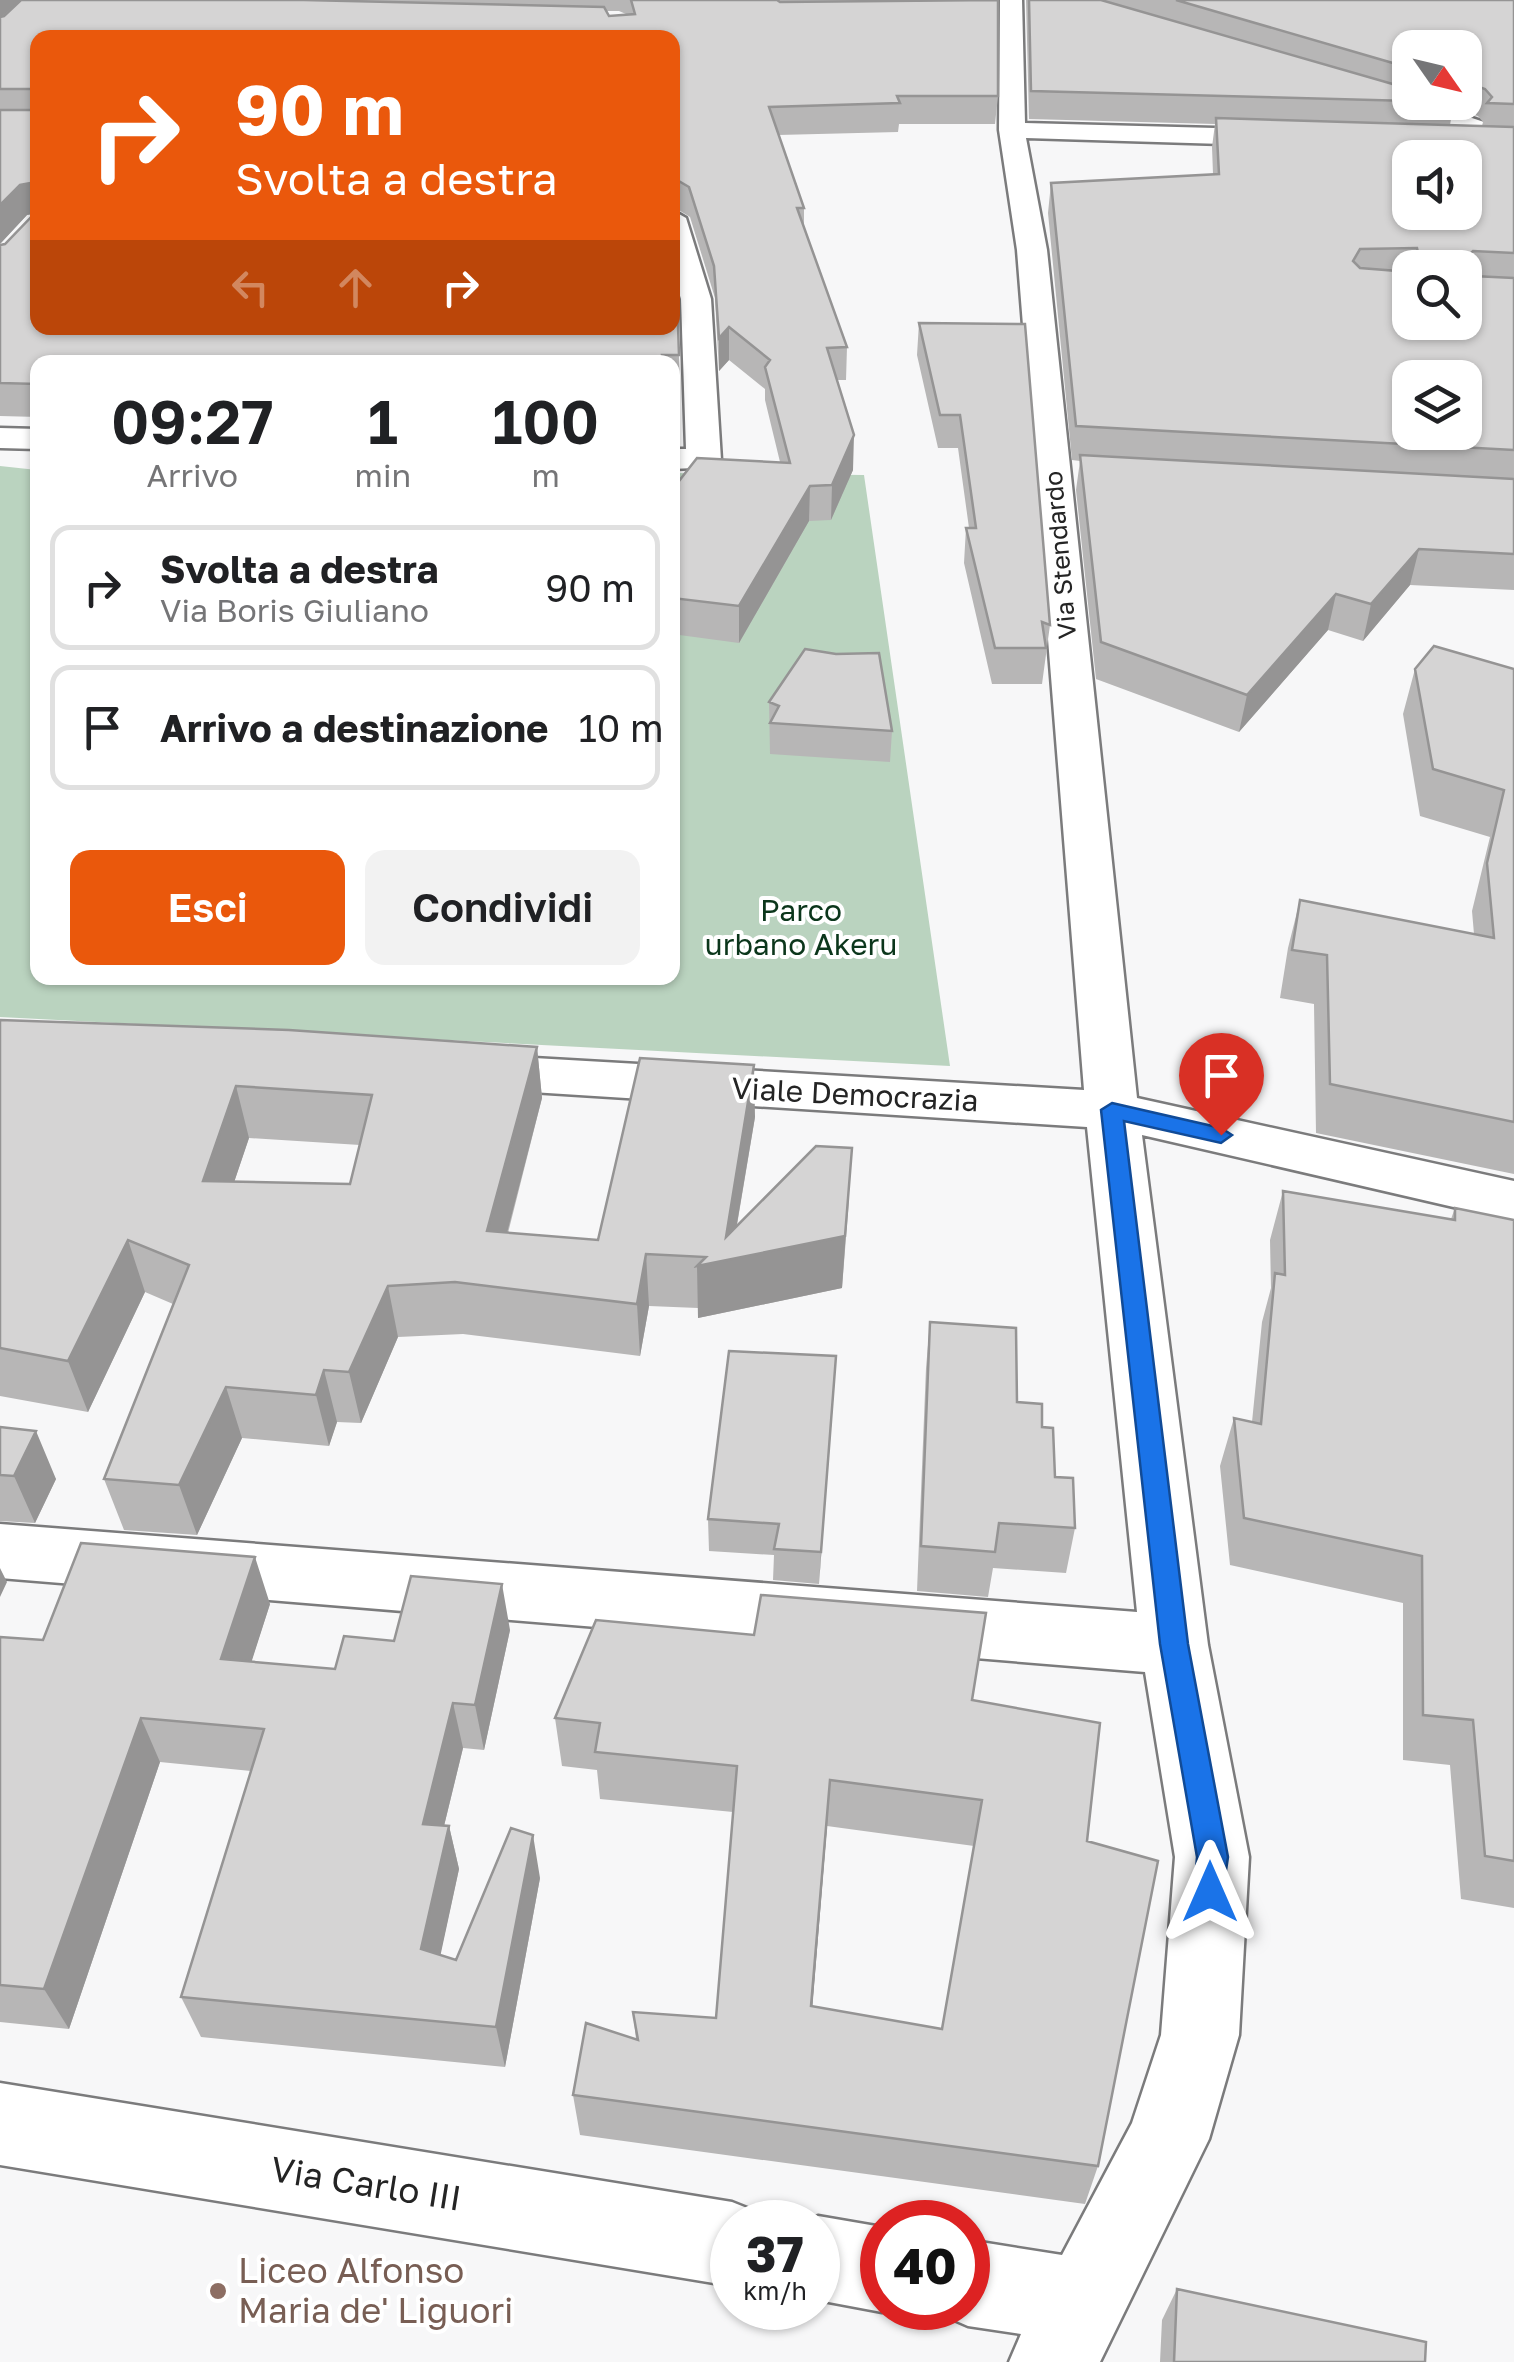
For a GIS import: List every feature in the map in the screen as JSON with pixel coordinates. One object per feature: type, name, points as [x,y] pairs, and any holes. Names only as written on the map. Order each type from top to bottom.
[{"type":"street","name":"Via Stendardo","points":[[1004,9],[1012,130],[1032,250],[1112,1110],[1174,1644],[1212,1857],[1200,2035],[1168,2139],[1068,2332]]},
{"type":"street","points":[[1357,89],[1514,142]]},
{"type":"street","points":[[1012,130],[1321,139]]},
{"type":"street","points":[[1482,142],[1514,142]]},
{"type":"street","points":[[680,245],[696,299],[688,460]]},
{"type":"street","points":[[0,438],[30,439]]},
{"type":"street","points":[[1053,474],[1092,476]]},
{"type":"street","name":"Viale Democrazia","points":[[417,1068],[1112,1110],[1514,1202]]},
{"type":"street","points":[[0,1551],[1174,1644]]},
{"type":"street","name":"Via Carlo III","points":[[0,2124],[710,2240]]},
{"type":"street","points":[[990,2293],[1068,2332]]},
{"type":"green space","name":"Parco urbano Akeru","points":[[0,466],[30,469],[30,985],[680,985],[680,473],[864,475],[950,1066],[0,1017]]},
{"type":"building","points":[[21,0],[304,0],[604,7],[609,16],[635,14],[631,0],[998,0],[998,96],[897,96],[900,103],[769,107],[804,208],[797,208],[847,347],[827,348],[854,435],[832,485],[810,486],[739,606],[680,599],[680,480],[697,458],[790,463],[765,367],[770,360],[729,327],[719,338],[714,266],[689,187],[680,182],[680,30],[30,30],[30,89],[0,89],[0,17]]},
{"type":"building","points":[[1029,0],[1101,0],[1392,84],[1392,101],[1031,91]]},
{"type":"building","points":[[1176,0],[1514,0],[1514,104],[1487,103],[1492,97],[1482,88],[1482,30],[1392,30],[1392,63]]},
{"type":"building","points":[[0,110],[30,110],[30,183],[20,185],[0,205]]},
{"type":"building","points":[[1216,118],[1514,127],[1514,253],[1360,249],[1353,261],[1360,268],[1392,271],[1392,340],[1482,340],[1482,276],[1514,278],[1514,450],[1482,448],[1482,360],[1392,360],[1392,443],[1076,426],[1051,183],[1219,174]]},
{"type":"building","points":[[30,218],[30,335],[678,335],[679,355],[30,355],[30,384],[0,383],[0,245]]},
{"type":"building","points":[[919,323],[1025,324],[1050,625],[1042,622],[1046,648],[995,648],[966,528],[976,528],[960,415],[940,415]]},
{"type":"building","points":[[1080,455],[1514,479],[1514,554],[1419,549],[1371,604],[1336,594],[1247,695],[1101,642]]},
{"type":"building","points":[[1434,646],[1514,669],[1514,1122],[1330,1084],[1327,955],[1292,950],[1300,900],[1494,938],[1487,863],[1504,790],[1433,769],[1415,669]]},
{"type":"building","points":[[805,649],[836,654],[879,653],[892,731],[770,723],[779,706],[769,702]]},
{"type":"building","points":[[0,1020],[289,1030],[537,1047],[487,1231],[598,1240],[640,1058],[754,1065],[726,1237],[816,1146],[852,1148],[845,1236],[697,1266],[706,1257],[646,1254],[637,1304],[455,1282],[388,1286],[349,1372],[324,1370],[316,1395],[226,1387],[179,1485],[104,1479],[189,1265],[128,1240],[68,1361],[0,1348]],"holes":[[[236,1086],[372,1095],[350,1184],[203,1181]]]},
{"type":"building","points":[[1283,1191],[1455,1220],[1455,1208],[1514,1220],[1514,1861],[1485,1856],[1473,1720],[1423,1715],[1422,1556],[1244,1518],[1234,1418],[1261,1424],[1275,1273],[1285,1275]]},
{"type":"building","points":[[930,1322],[1016,1328],[1017,1402],[1042,1404],[1042,1427],[1053,1428],[1055,1477],[1073,1478],[1075,1528],[999,1523],[995,1552],[921,1546]]},
{"type":"building","points":[[729,1351],[836,1356],[821,1552],[774,1549],[779,1524],[708,1519]]},
{"type":"building","points":[[0,1427],[36,1431],[14,1476],[0,1475]]},
{"type":"building","points":[[81,1543],[255,1557],[221,1659],[335,1669],[344,1636],[394,1641],[411,1576],[502,1584],[475,1705],[453,1703],[423,1824],[449,1826],[421,1949],[456,1960],[511,1828],[533,1835],[496,2027],[181,1997],[264,1729],[141,1718],[44,1989],[0,1985],[0,1637],[43,1640]]},
{"type":"building","points":[[761,1595],[986,1613],[972,1700],[1100,1723],[1087,1841],[1158,1861],[1098,2166],[573,2095],[586,2023],[638,2040],[633,2012],[716,2018],[737,1766],[595,1752],[600,1723],[555,1718],[596,1620],[754,1635]],"holes":[[[830,1780],[982,1800],[942,2029],[811,2006]]]},
{"type":"building","points":[[1177,2289],[1426,2342],[1425,2362],[1174,2362]]},
{"type":"place","name":"Liceo Alfonso Maria de' Liguori","points":[[218,2291]]},
{"type":"route","points":[[1210,1892],[1212,1857],[1174,1644],[1112,1110],[1221,1135]]}]
